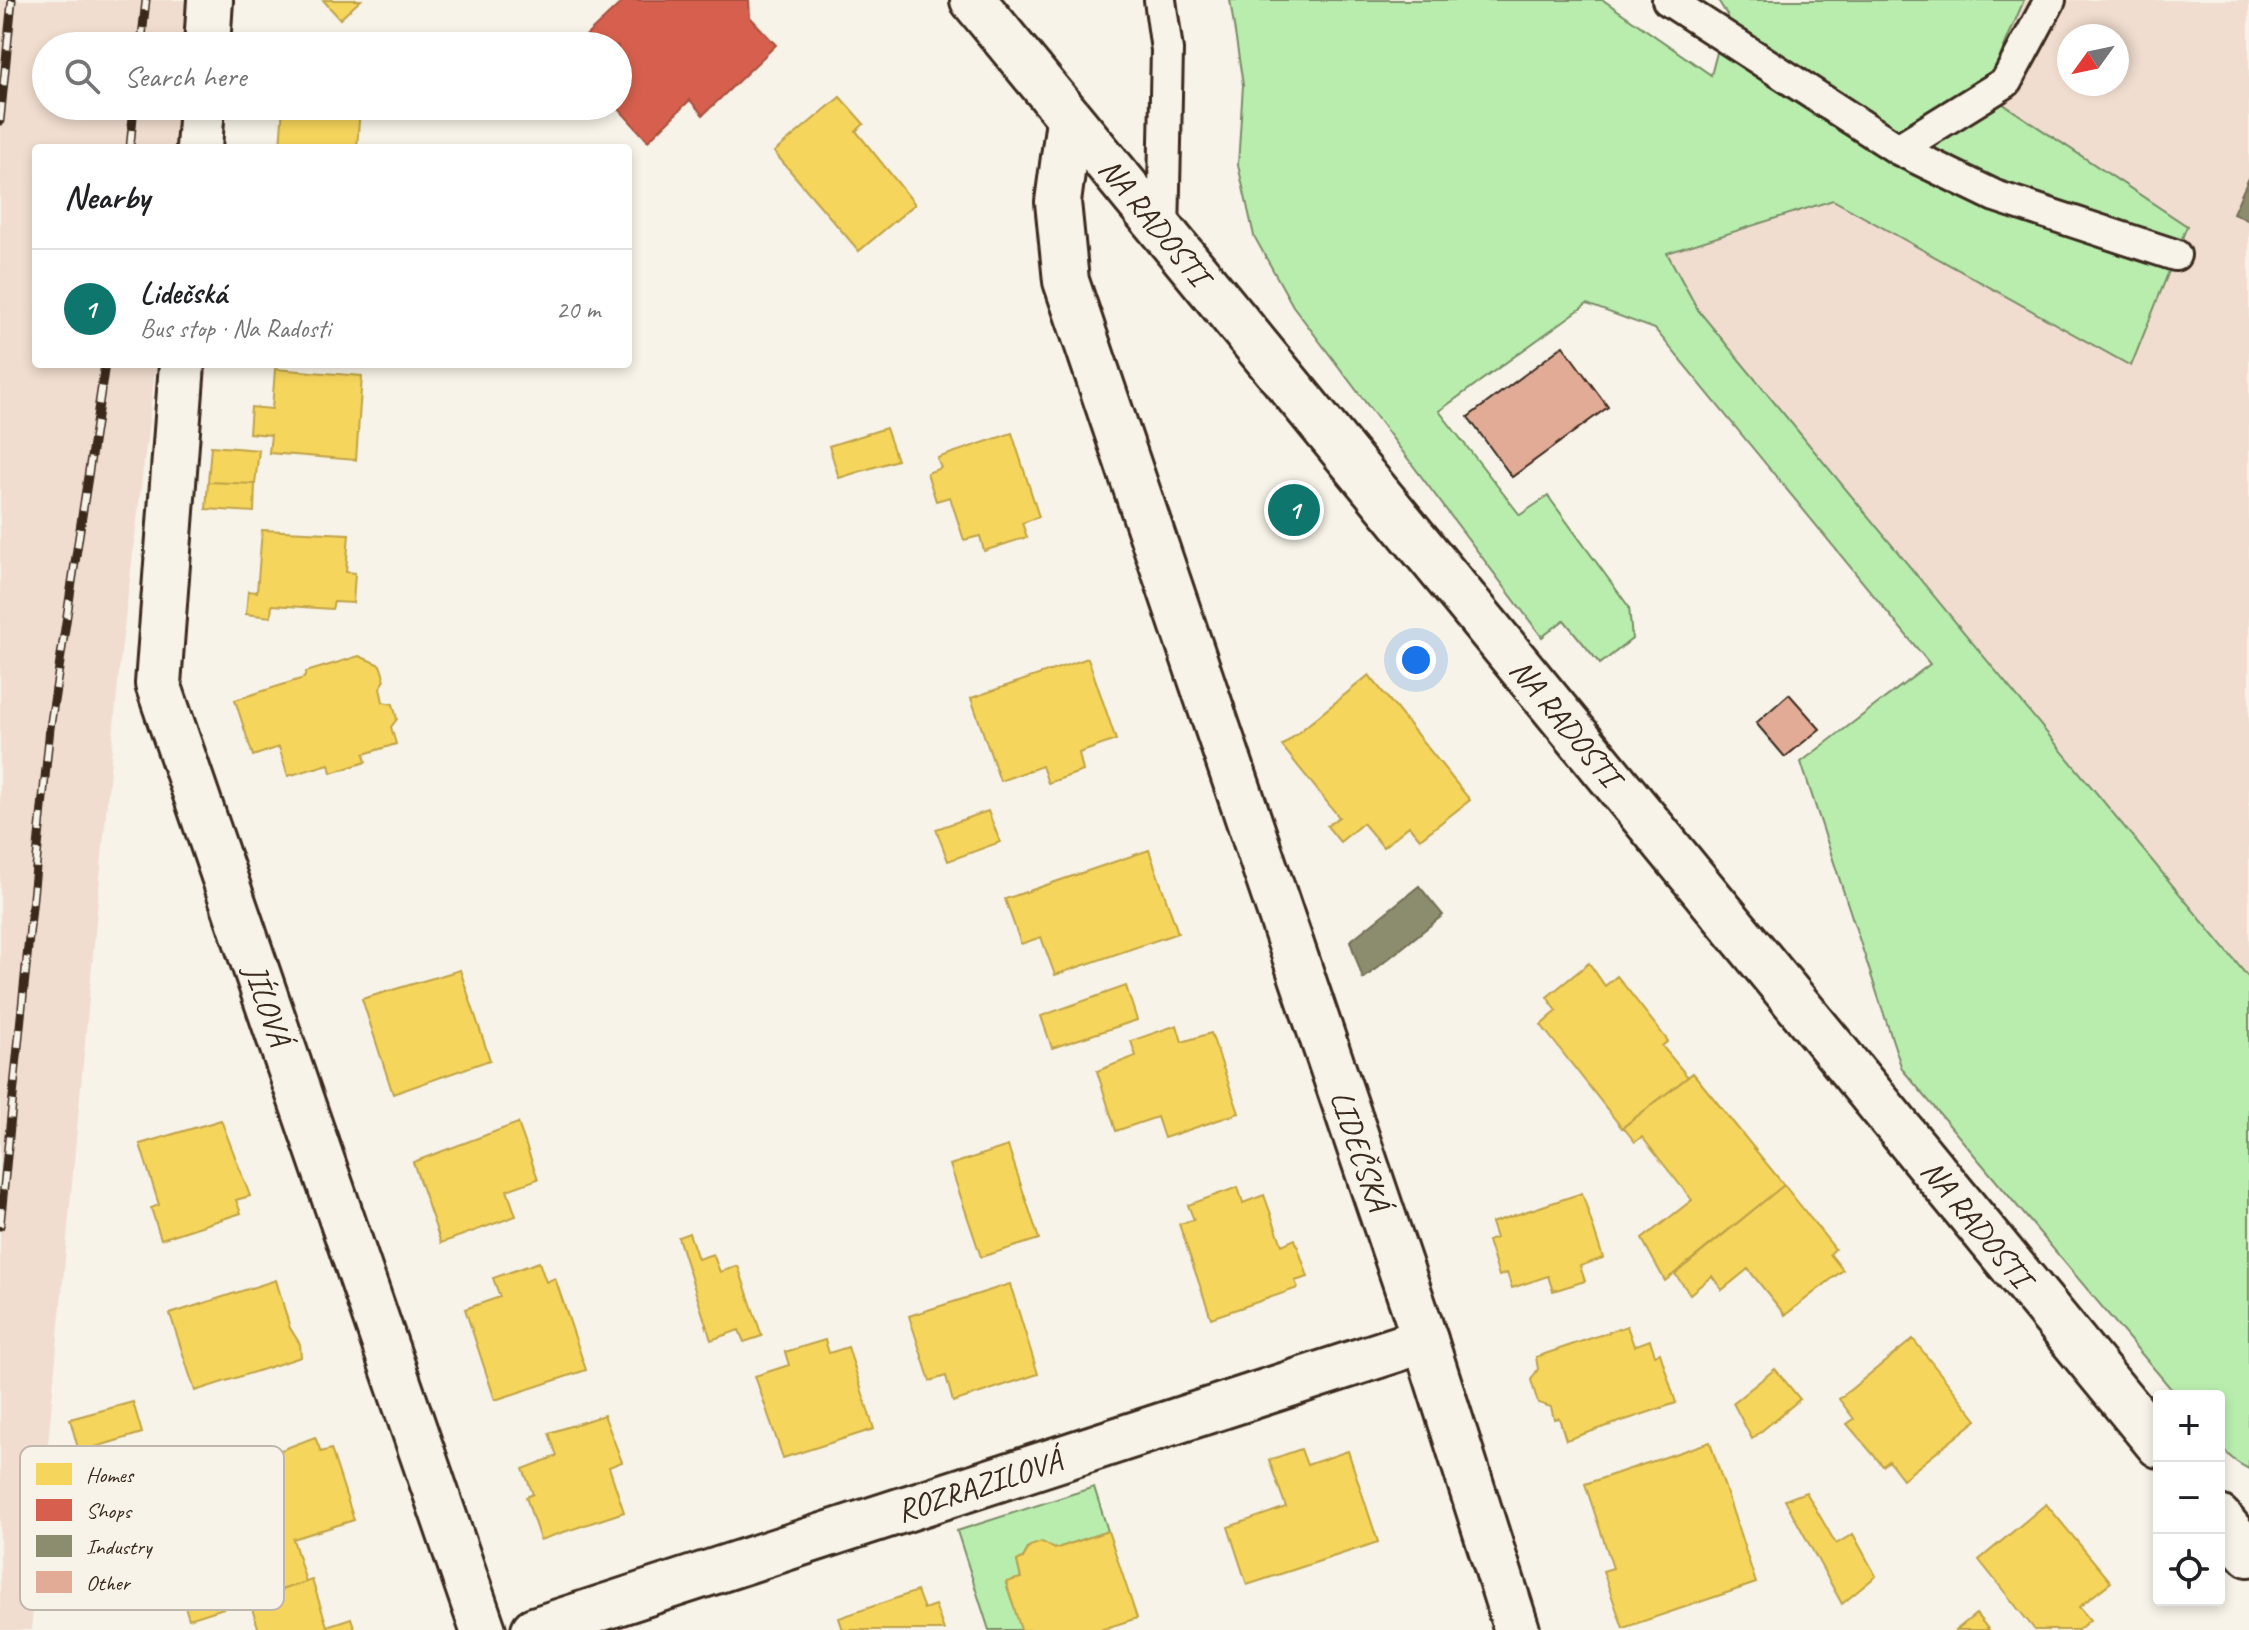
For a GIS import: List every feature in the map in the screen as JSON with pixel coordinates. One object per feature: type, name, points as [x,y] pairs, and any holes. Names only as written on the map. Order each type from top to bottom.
[{"type":"street","points":[[208,32],[210,0]]},
{"type":"street","name":"NA RADOSTI","points":[[973,0],[2153,1438]]},
{"type":"street","points":[[199,144],[201,120]]},
{"type":"street","name":"LIDEČSKÁ","points":[[1069,120],[1058,202],[1066,281],[1425,1340],[1517,1630]]},
{"type":"street","name":"JÍLOVÁ","points":[[182,368],[158,684],[483,1630]]},
{"type":"street","name":"ROZRAZILOVÁ","points":[[534,1630],[1425,1340]]},
{"type":"street","points":[[2225,1525],[2249,1554]]},
{"type":"lane","points":[[1160,0],[1167,50],[1163,234]]},
{"type":"lane","points":[[1668,0],[1898,149],[1995,196],[2175,255]]},
{"type":"lane","points":[[1898,149],[2006,82],[2050,0]]},
{"type":"shaded area","points":[[0,0],[199,0],[195,32],[32,32],[32,120],[184,120],[181,144],[32,144],[32,368],[156,368],[120,661],[48,1446],[20,1446],[20,1610],[33,1610],[31,1630],[0,1630]]},
{"type":"shaded area","points":[[1718,0],[2249,0],[2249,978],[1698,309],[1667,253],[1727,15]]},
{"type":"green space","points":[[1230,0],[1603,0],[1711,75],[1727,15],[1718,0],[2024,0],[1985,92],[2187,226],[2131,366],[1833,200],[1667,253],[1698,310],[2249,978],[2249,1469],[2225,1451],[2225,1390],[2172,1390],[1902,1069],[1801,762],[1930,664],[1655,329],[1587,304],[1439,411],[1520,515],[1548,496],[1629,607],[1632,639],[1600,664],[1564,620],[1542,637],[1293,306],[1254,236],[1238,165],[1243,85]]},
{"type":"green space","points":[[1094,1487],[1108,1531],[1055,1549],[1029,1547],[1023,1558],[1017,1561],[1021,1578],[1006,1583],[1022,1630],[989,1630],[957,1531]]},
{"type":"building: Homes","points":[[323,0],[361,0],[340,19]]},
{"type":"building: Homes","points":[[840,97],[864,124],[856,131],[915,204],[859,251],[774,152]]},
{"type":"building: Homes","points":[[282,120],[359,120],[357,144],[280,144]]},
{"type":"building: Homes","points":[[275,369],[362,376],[356,460],[269,453],[271,435],[249,433],[251,407],[272,409]]},
{"type":"building: Homes","points":[[886,428],[897,460],[839,478],[829,446]]},
{"type":"building: Homes","points":[[1012,433],[1039,517],[1022,523],[1027,537],[984,551],[980,536],[964,540],[950,497],[936,501],[927,473],[941,468],[937,458]]},
{"type":"building: Homes","points":[[211,446],[259,450],[255,484],[208,482]]},
{"type":"building: Homes","points":[[208,482],[255,484],[254,512],[206,509]]},
{"type":"building: Homes","points":[[262,530],[349,534],[346,572],[355,573],[353,603],[334,602],[332,609],[272,605],[271,617],[246,614],[248,591],[257,592]]},
{"type":"building: Homes","points":[[359,656],[380,665],[385,680],[380,688],[383,702],[393,704],[397,719],[391,727],[396,744],[364,754],[366,762],[331,773],[329,764],[288,776],[279,747],[253,756],[235,700],[304,678],[306,672]]},
{"type":"building: Homes","points":[[1088,658],[1116,740],[1079,753],[1083,771],[1048,783],[1042,766],[1000,781],[971,698]]},
{"type":"building: Homes","points":[[1369,675],[1470,800],[1420,839],[1409,826],[1383,847],[1363,823],[1340,842],[1327,826],[1339,817],[1282,746]]},
{"type":"building: Homes","points":[[988,811],[1000,842],[948,861],[936,829]]},
{"type":"building: Homes","points":[[1149,850],[1178,933],[1055,975],[1041,937],[1021,944],[1005,899]]},
{"type":"building: Homes","points":[[1589,963],[1605,986],[1617,976],[1668,1041],[1662,1046],[1688,1077],[1622,1128],[1541,1025],[1557,1011],[1547,997]]},
{"type":"building: Homes","points":[[460,970],[490,1060],[393,1094],[362,999]]},
{"type":"building: Homes","points":[[1126,986],[1137,1020],[1052,1048],[1041,1016]]},
{"type":"building: Homes","points":[[1177,1025],[1182,1042],[1211,1033],[1239,1113],[1164,1138],[1157,1117],[1116,1131],[1097,1071],[1136,1056],[1131,1041]]},
{"type":"building: Homes","points":[[1693,1073],[1784,1185],[1665,1281],[1642,1239],[1692,1200],[1642,1137],[1635,1142],[1623,1127]]},
{"type":"building: Homes","points":[[221,1120],[250,1196],[236,1200],[241,1213],[161,1239],[151,1208],[159,1205],[140,1144]]},
{"type":"building: Homes","points":[[518,1123],[538,1179],[507,1190],[516,1216],[441,1243],[413,1162]]},
{"type":"building: Homes","points":[[1008,1146],[1039,1239],[981,1257],[950,1165]]},
{"type":"building: Homes","points":[[1784,1185],[1835,1249],[1830,1254],[1843,1270],[1785,1315],[1748,1269],[1722,1290],[1712,1276],[1690,1294],[1675,1274]]},
{"type":"building: Homes","points":[[1238,1187],[1243,1203],[1264,1195],[1282,1245],[1295,1239],[1308,1277],[1295,1281],[1298,1288],[1211,1318],[1179,1224],[1194,1220],[1188,1205]]},
{"type":"building: Homes","points":[[1582,1193],[1603,1258],[1580,1266],[1585,1281],[1553,1291],[1548,1276],[1512,1288],[1507,1273],[1499,1276],[1488,1241],[1496,1238],[1491,1223]]},
{"type":"building: Homes","points":[[689,1233],[698,1259],[713,1254],[720,1272],[738,1266],[762,1336],[744,1342],[739,1330],[711,1340],[678,1237]]},
{"type":"building: Homes","points":[[539,1262],[546,1282],[555,1278],[586,1370],[495,1400],[465,1309],[500,1297],[493,1278]]},
{"type":"building: Homes","points":[[276,1280],[290,1328],[300,1344],[301,1357],[195,1391],[170,1314]]},
{"type":"building: Homes","points":[[1010,1284],[1038,1374],[953,1402],[946,1376],[930,1381],[909,1316]]},
{"type":"building: Homes","points":[[1627,1326],[1634,1346],[1650,1340],[1655,1355],[1660,1353],[1676,1403],[1566,1440],[1559,1418],[1554,1419],[1551,1407],[1538,1403],[1531,1380],[1538,1369],[1536,1357]]},
{"type":"building: Homes","points":[[1913,1339],[1977,1420],[1903,1479],[1889,1461],[1883,1466],[1847,1424],[1854,1419],[1839,1399]]},
{"type":"building: Homes","points":[[825,1340],[829,1353],[848,1347],[874,1429],[783,1458],[755,1376],[789,1365],[785,1352]]},
{"type":"building: Homes","points":[[1775,1369],[1800,1399],[1752,1439],[1733,1403]]},
{"type":"building: Homes","points":[[133,1402],[142,1433],[99,1446],[77,1446],[70,1419]]},
{"type":"building: Homes","points":[[604,1415],[622,1462],[609,1467],[624,1512],[540,1540],[526,1497],[533,1494],[523,1469],[557,1456],[549,1433]]},
{"type":"building: Homes","points":[[315,1437],[321,1452],[331,1449],[354,1520],[293,1539],[306,1582],[284,1589],[284,1449]]},
{"type":"building: Homes","points":[[1710,1442],[1756,1583],[1623,1628],[1603,1571],[1613,1568],[1585,1484]]},
{"type":"building: Homes","points":[[1301,1449],[1307,1465],[1348,1451],[1378,1542],[1247,1585],[1228,1527],[1286,1507],[1269,1460]]},
{"type":"building: Homes","points":[[1806,1492],[1836,1544],[1853,1534],[1876,1576],[1842,1604],[1785,1500]]},
{"type":"building: Homes","points":[[2046,1504],[2111,1582],[2079,1607],[2090,1620],[2078,1630],[2035,1630],[1979,1560]]},
{"type":"building: Homes","points":[[1108,1531],[1137,1618],[1100,1630],[1021,1630],[1006,1582],[1021,1578],[1017,1561],[1023,1558],[1030,1546],[1042,1542],[1055,1549]]},
{"type":"building: Homes","points":[[312,1580],[327,1626],[351,1618],[355,1630],[259,1630],[252,1610],[284,1610],[284,1589]]},
{"type":"building: Homes","points":[[917,1591],[924,1609],[935,1605],[944,1630],[843,1630],[839,1618]]},
{"type":"building: Homes","points":[[186,1610],[217,1610],[189,1619]]},
{"type":"building: Homes","points":[[1976,1614],[1989,1630],[1956,1630]]},
{"type":"building: Shops","points":[[624,0],[749,0],[750,17],[776,45],[703,115],[690,100],[648,141],[629,120],[632,120],[632,32],[590,32]]},
{"type":"building: Industry","points":[[2249,178],[2249,221],[2233,213]]},
{"type":"building: Industry","points":[[1419,886],[1443,915],[1363,979],[1350,941]]},
{"type":"building: Other","points":[[1563,346],[1608,407],[1512,477],[1468,417]]},
{"type":"building: Other","points":[[1789,694],[1820,729],[1785,757],[1756,723]]},
{"type":"railway","points":[[0,121],[12,0]]},
{"type":"railway","points":[[143,32],[146,0]]},
{"type":"railway","points":[[130,144],[133,120]]},
{"type":"railway","points":[[0,1226],[50,728],[104,368]]},
{"type":"place","name":"Lidečská","points":[[1294,510]]}]
